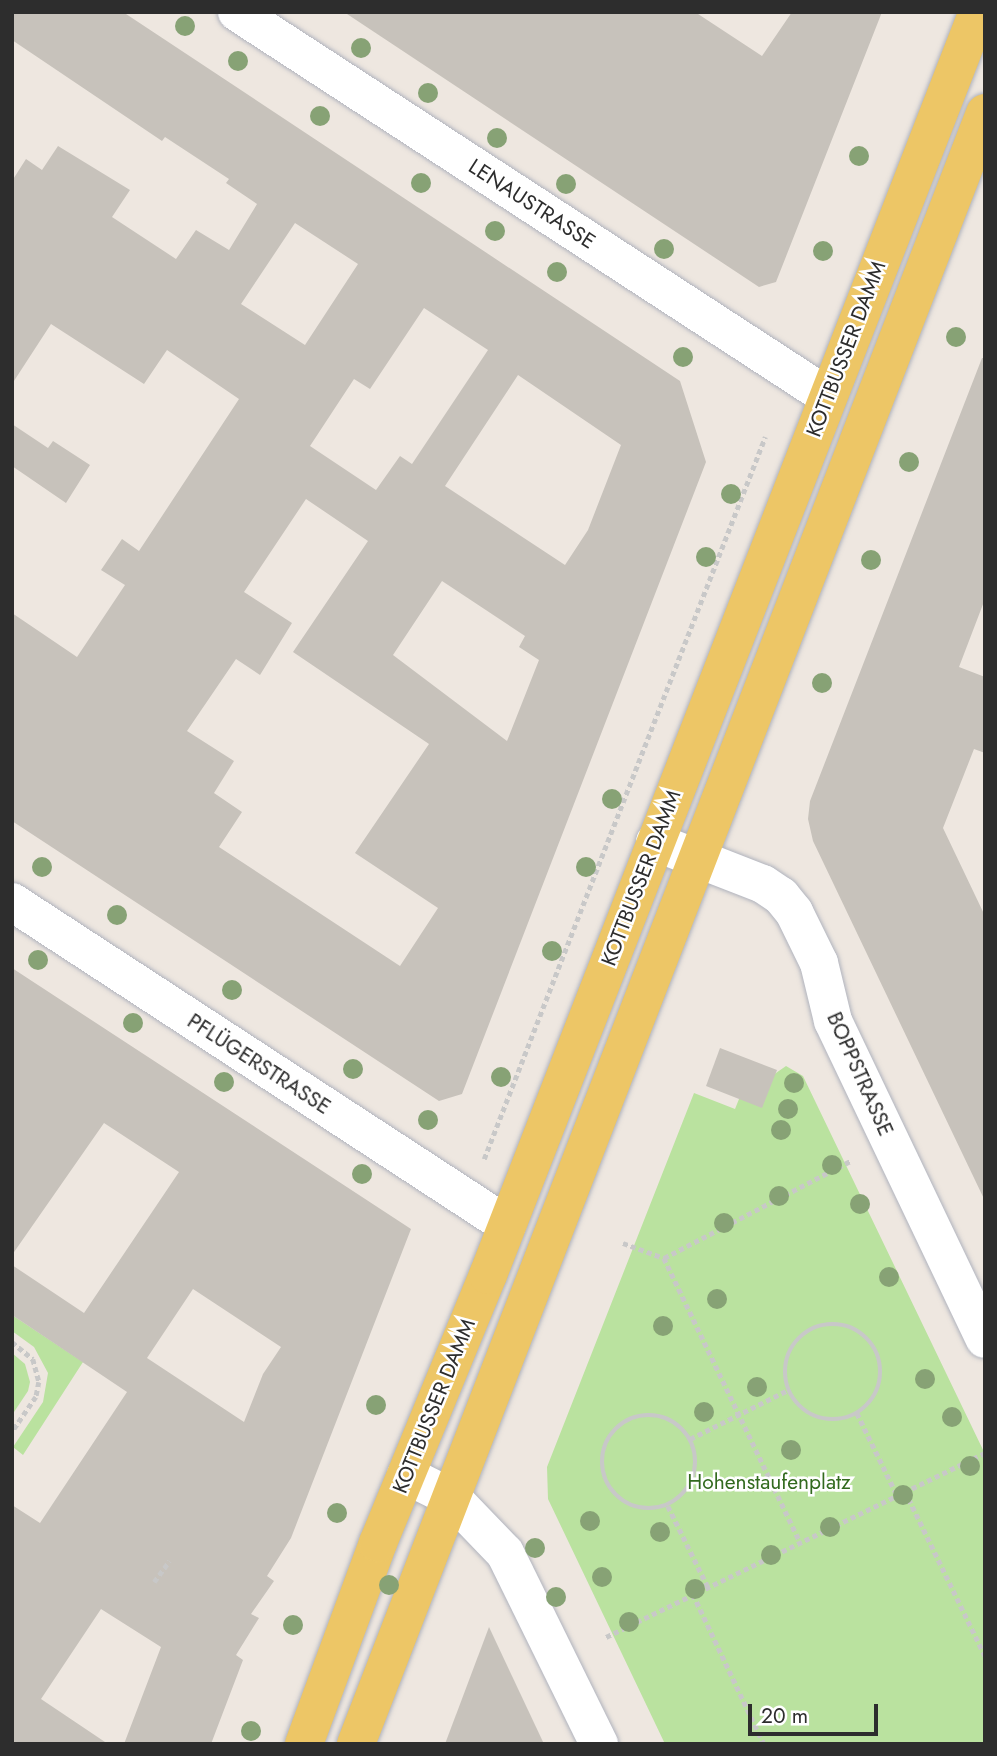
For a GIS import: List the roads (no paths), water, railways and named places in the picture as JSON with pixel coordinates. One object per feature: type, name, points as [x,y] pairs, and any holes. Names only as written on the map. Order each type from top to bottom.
[{"type":"main road","name":"KOTTBUSSER DAMM","points":[[304,1744],[406,1475],[507,1225],[978,12]]},
{"type":"main road","name":"KOTTBUSSER DAMM","points":[[356,1744],[985,113]]},
{"type":"street","name":"LENAUSTRASSE","points":[[237,12],[827,396]]},
{"type":"street","name":"BOPPSTRASSE","points":[[655,842],[763,884],[781,897],[794,912],[819,963],[833,1021],[985,1339]]},
{"type":"street","name":"PFLÜGERSTRASSE","points":[[12,902],[507,1225]]},
{"type":"street","points":[[406,1475],[452,1498],[489,1533],[505,1553],[599,1744]]},
{"type":"park label","name":"Hohenstaufenplatz","points":[[769,1482]]}]
